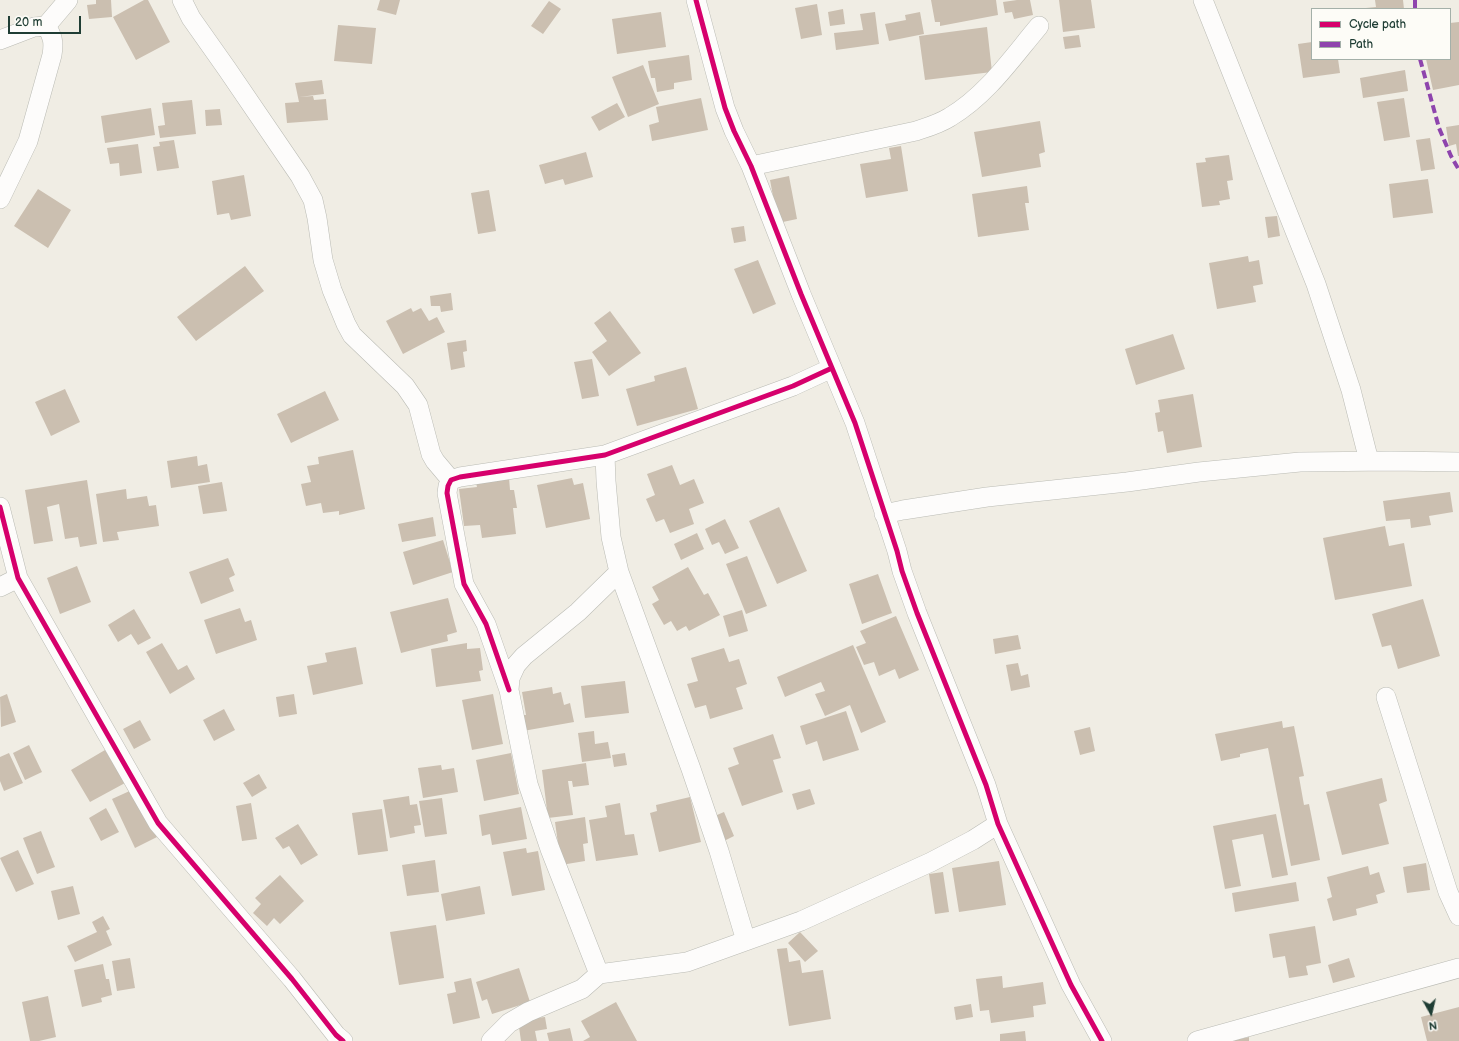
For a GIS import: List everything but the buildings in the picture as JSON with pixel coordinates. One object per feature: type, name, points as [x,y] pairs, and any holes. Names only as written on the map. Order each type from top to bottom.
[{"type":"street","points":[[0,40],[34,27],[46,26],[68,0]]},
{"type":"street","points":[[182,0],[191,18],[300,176],[313,200],[323,260],[332,290],[346,324],[352,335],[405,386],[412,395],[418,406],[431,454],[451,480]]},
{"type":"street","points":[[696,0],[725,108],[751,166],[800,294],[855,423],[897,550],[902,571],[917,613],[986,785],[998,824],[1071,985],[1102,1041]]},
{"type":"street","points":[[1203,0],[1316,284],[1351,390],[1369,461]]},
{"type":"street","points":[[0,199],[28,141],[52,55],[54,45],[52,35],[46,26]]},
{"type":"street","points":[[751,166],[916,131],[939,123],[950,117],[981,94],[1039,26]]},
{"type":"street","points":[[599,974],[550,849],[528,784],[510,690],[486,624],[464,584],[448,486],[451,480],[460,477],[605,455],[793,386],[832,368]]},
{"type":"street","points":[[605,455],[610,537],[619,572],[694,776],[719,851],[746,941]]},
{"type":"street","points":[[884,514],[987,498],[1199,472],[1300,462],[1459,462]]},
{"type":"street","points":[[0,507],[18,578],[158,823],[292,980],[336,1036],[343,1041]]},
{"type":"street","points":[[510,690],[510,678],[516,665],[524,656],[578,612],[619,572]]},
{"type":"street","points":[[0,587],[18,578]]},
{"type":"street","points":[[1386,698],[1448,892],[1459,916]]},
{"type":"street","points":[[491,1041],[509,1023],[528,1012],[582,988],[599,974],[687,962],[801,921],[868,892],[930,862],[974,840],[998,824]]},
{"type":"street","points":[[1198,1041],[1459,968]]},
{"type":"marked path","points":[[1415,0],[1415,8]]},
{"type":"marked path","points":[[1420,60],[1439,128],[1451,156],[1459,170]]},
{"type":"cycle path","points":[[696,0],[725,108],[751,166],[801,294],[855,423],[897,551],[902,571],[917,613],[986,785],[998,824],[1071,985],[1102,1041]]},
{"type":"cycle path","points":[[509,690],[486,624],[464,584],[447,493],[451,480],[460,477],[605,455],[793,386],[832,368]]},
{"type":"cycle path","points":[[0,507],[18,578],[158,823],[292,979],[336,1035],[343,1041]]}]
